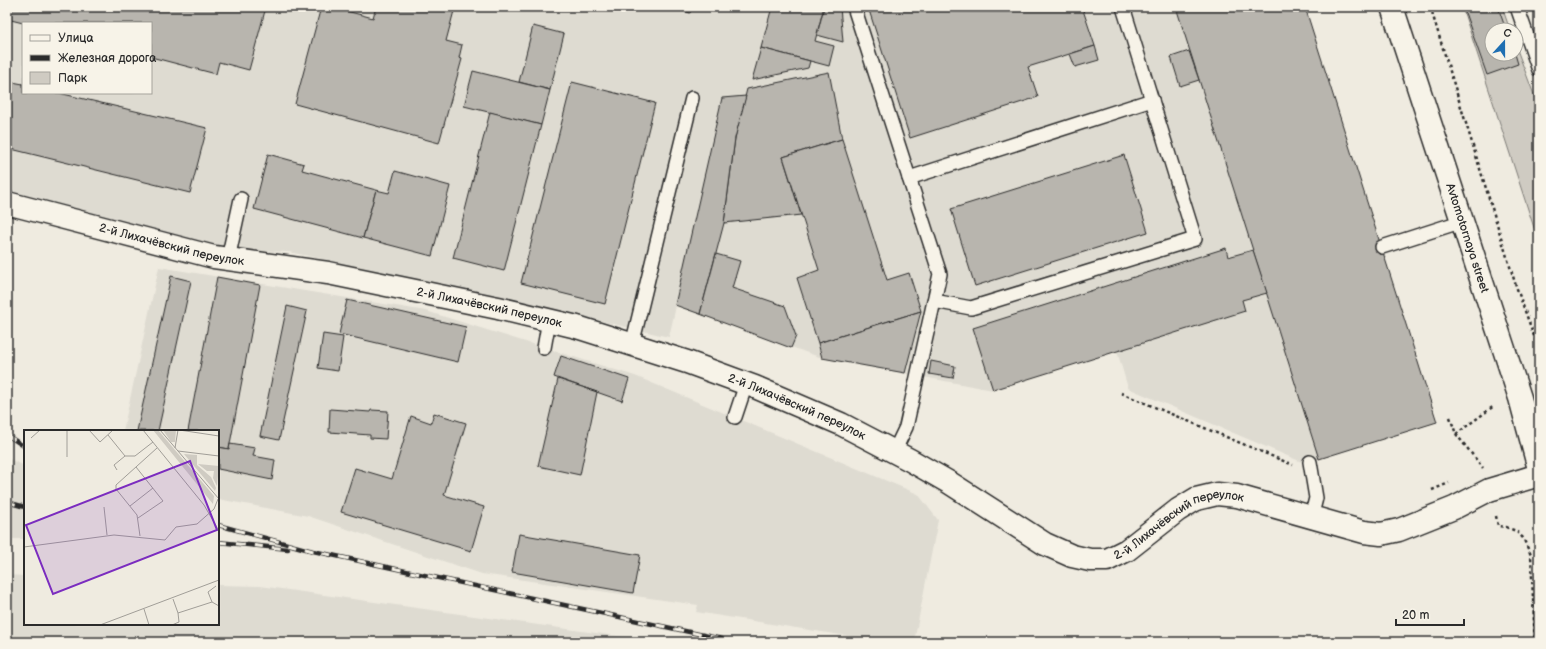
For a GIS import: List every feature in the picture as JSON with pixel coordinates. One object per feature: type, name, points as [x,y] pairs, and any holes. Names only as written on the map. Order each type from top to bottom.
[{"type":"street","name":"Avtomotornaya street","points":[[1392,7],[1520,398],[1539,469]]},
{"type":"street","name":"2-й Лихачёвский переулок","points":[[7,203],[228,259],[328,274],[550,320],[577,327],[687,362],[746,384],[840,424],[950,482],[1045,544],[1072,556],[1090,560],[1107,560],[1127,550],[1178,510],[1196,499],[1217,494],[1237,496],[1364,532],[1381,534],[1399,530],[1454,508],[1489,490],[1539,476]]},
{"type":"lane","points":[[854,7],[940,274],[906,427],[894,452]]},
{"type":"lane","points":[[934,300],[971,308],[1195,239],[1123,7]]},
{"type":"lane","points":[[1517,7],[1539,70]]},
{"type":"lane","points":[[632,344],[692,98]]},
{"type":"lane","points":[[909,178],[1152,100]]},
{"type":"lane","points":[[228,259],[241,199]]},
{"type":"lane","points":[[1382,247],[1463,221]]},
{"type":"lane","points":[[544,348],[550,320]]},
{"type":"lane","points":[[735,417],[746,384]]},
{"type":"lane","points":[[1310,462],[1316,498],[1311,518]]},
{"type":"path","points":[[1431,7],[1516,286],[1539,350]]},
{"type":"path","points":[[1456,434],[1494,406]]},
{"type":"path","points":[[1450,417],[1456,434],[1483,468]]},
{"type":"path","points":[[1496,516],[1498,526],[1516,531],[1523,538],[1531,555],[1535,642]]},
{"type":"shaded area","points":[[7,7],[1305,7],[1437,422],[1304,463],[1128,388],[1117,351],[993,390],[822,358],[676,306],[669,337],[492,296],[289,252],[228,250],[7,190]]},
{"type":"shaded area","points":[[159,267],[426,311],[635,376],[918,494],[938,520],[914,642],[885,642],[696,612],[698,605],[482,574],[308,516],[219,499],[219,430],[123,430]]},
{"type":"shaded area","points":[[7,458],[24,466],[24,539],[7,539]]},
{"type":"shaded area","points":[[7,575],[24,576],[24,625],[219,625],[219,585],[260,586],[660,642],[7,642]]},
{"type":"green space","points":[[1462,7],[1502,7],[1507,22],[1484,22],[1484,62],[1522,62],[1539,108],[1539,243]]},
{"type":"building","points":[[7,7],[266,7],[249,70],[219,62],[216,74],[152,57],[152,22],[22,23],[7,19]]},
{"type":"building","points":[[321,7],[331,7],[373,18],[376,7],[455,7],[446,41],[462,45],[459,58],[462,59],[439,143],[295,104]]},
{"type":"building","points":[[670,7],[691,7],[690,13]]},
{"type":"building","points":[[772,7],[824,7],[815,41],[834,46],[829,66],[761,48]]},
{"type":"building","points":[[824,7],[840,7],[843,42],[817,35]]},
{"type":"building","points":[[868,7],[1082,7],[1095,46],[1028,67],[1038,97],[910,138]]},
{"type":"building","points":[[1176,7],[1305,7],[1437,422],[1319,459]]},
{"type":"building","points":[[1463,7],[1498,7],[1503,22],[1484,22],[1484,62],[1517,62],[1518,64],[1487,75]]},
{"type":"building","points":[[533,26],[564,34],[550,90],[519,82]]},
{"type":"building","points":[[1095,46],[1099,60],[1075,67],[1070,54]]},
{"type":"building","points":[[761,48],[810,61],[808,68],[752,80]]},
{"type":"building","points":[[1189,51],[1199,80],[1180,86],[1171,57]]},
{"type":"building","points":[[473,71],[550,90],[541,125],[464,106]]},
{"type":"building","points":[[829,72],[842,139],[783,157],[801,215],[724,223],[735,138],[747,89]]},
{"type":"building","points":[[7,81],[22,84],[22,94],[63,94],[207,128],[190,193],[7,148]]},
{"type":"building","points":[[572,82],[655,103],[605,304],[521,283]]},
{"type":"building","points":[[746,96],[735,138],[724,223],[700,314],[675,305],[722,98]]},
{"type":"building","points":[[490,112],[541,125],[504,271],[453,258]]},
{"type":"building","points":[[842,139],[887,280],[909,273],[921,311],[818,343],[797,278],[819,270],[783,157]]},
{"type":"building","points":[[268,154],[304,164],[302,170],[376,190],[363,238],[254,209]]},
{"type":"building","points":[[1124,155],[1148,232],[975,286],[951,209]]},
{"type":"building","points":[[395,171],[450,186],[432,256],[363,238],[376,190],[389,193]]},
{"type":"building","points":[[1226,248],[1228,257],[1253,250],[1267,293],[1242,300],[1245,311],[993,390],[973,328]]},
{"type":"building","points":[[716,254],[740,261],[732,288],[785,306],[796,336],[791,348],[700,314]]},
{"type":"building","points":[[171,276],[191,281],[158,430],[137,430]]},
{"type":"building","points":[[217,277],[260,285],[229,449],[219,447],[219,430],[188,430]]},
{"type":"building","points":[[347,300],[466,327],[458,362],[339,334]]},
{"type":"building","points":[[287,306],[307,311],[279,440],[260,436]]},
{"type":"building","points":[[921,311],[905,373],[822,358],[818,343]]},
{"type":"building","points":[[323,334],[343,337],[338,371],[318,368]]},
{"type":"building","points":[[561,356],[629,379],[622,401],[554,377]]},
{"type":"building","points":[[931,361],[955,366],[953,378],[929,374]]},
{"type":"building","points":[[558,379],[597,392],[580,475],[538,466]]},
{"type":"building","points":[[330,409],[370,412],[371,410],[388,411],[386,439],[370,438],[370,435],[329,432]]},
{"type":"building","points":[[434,413],[466,423],[444,495],[484,507],[471,551],[341,512],[355,468],[392,479],[411,416],[431,423]]},
{"type":"building","points":[[230,444],[255,448],[253,456],[275,460],[272,480],[219,469],[219,447],[229,449]]},
{"type":"building","points":[[519,534],[640,555],[633,593],[512,572]]},
{"type":"railway","points":[[7,435],[24,446]]},
{"type":"railway","points":[[7,502],[24,507]]},
{"type":"railway","points":[[219,525],[313,551],[722,639]]},
{"type":"railway","points":[[219,542],[288,549]]}]
